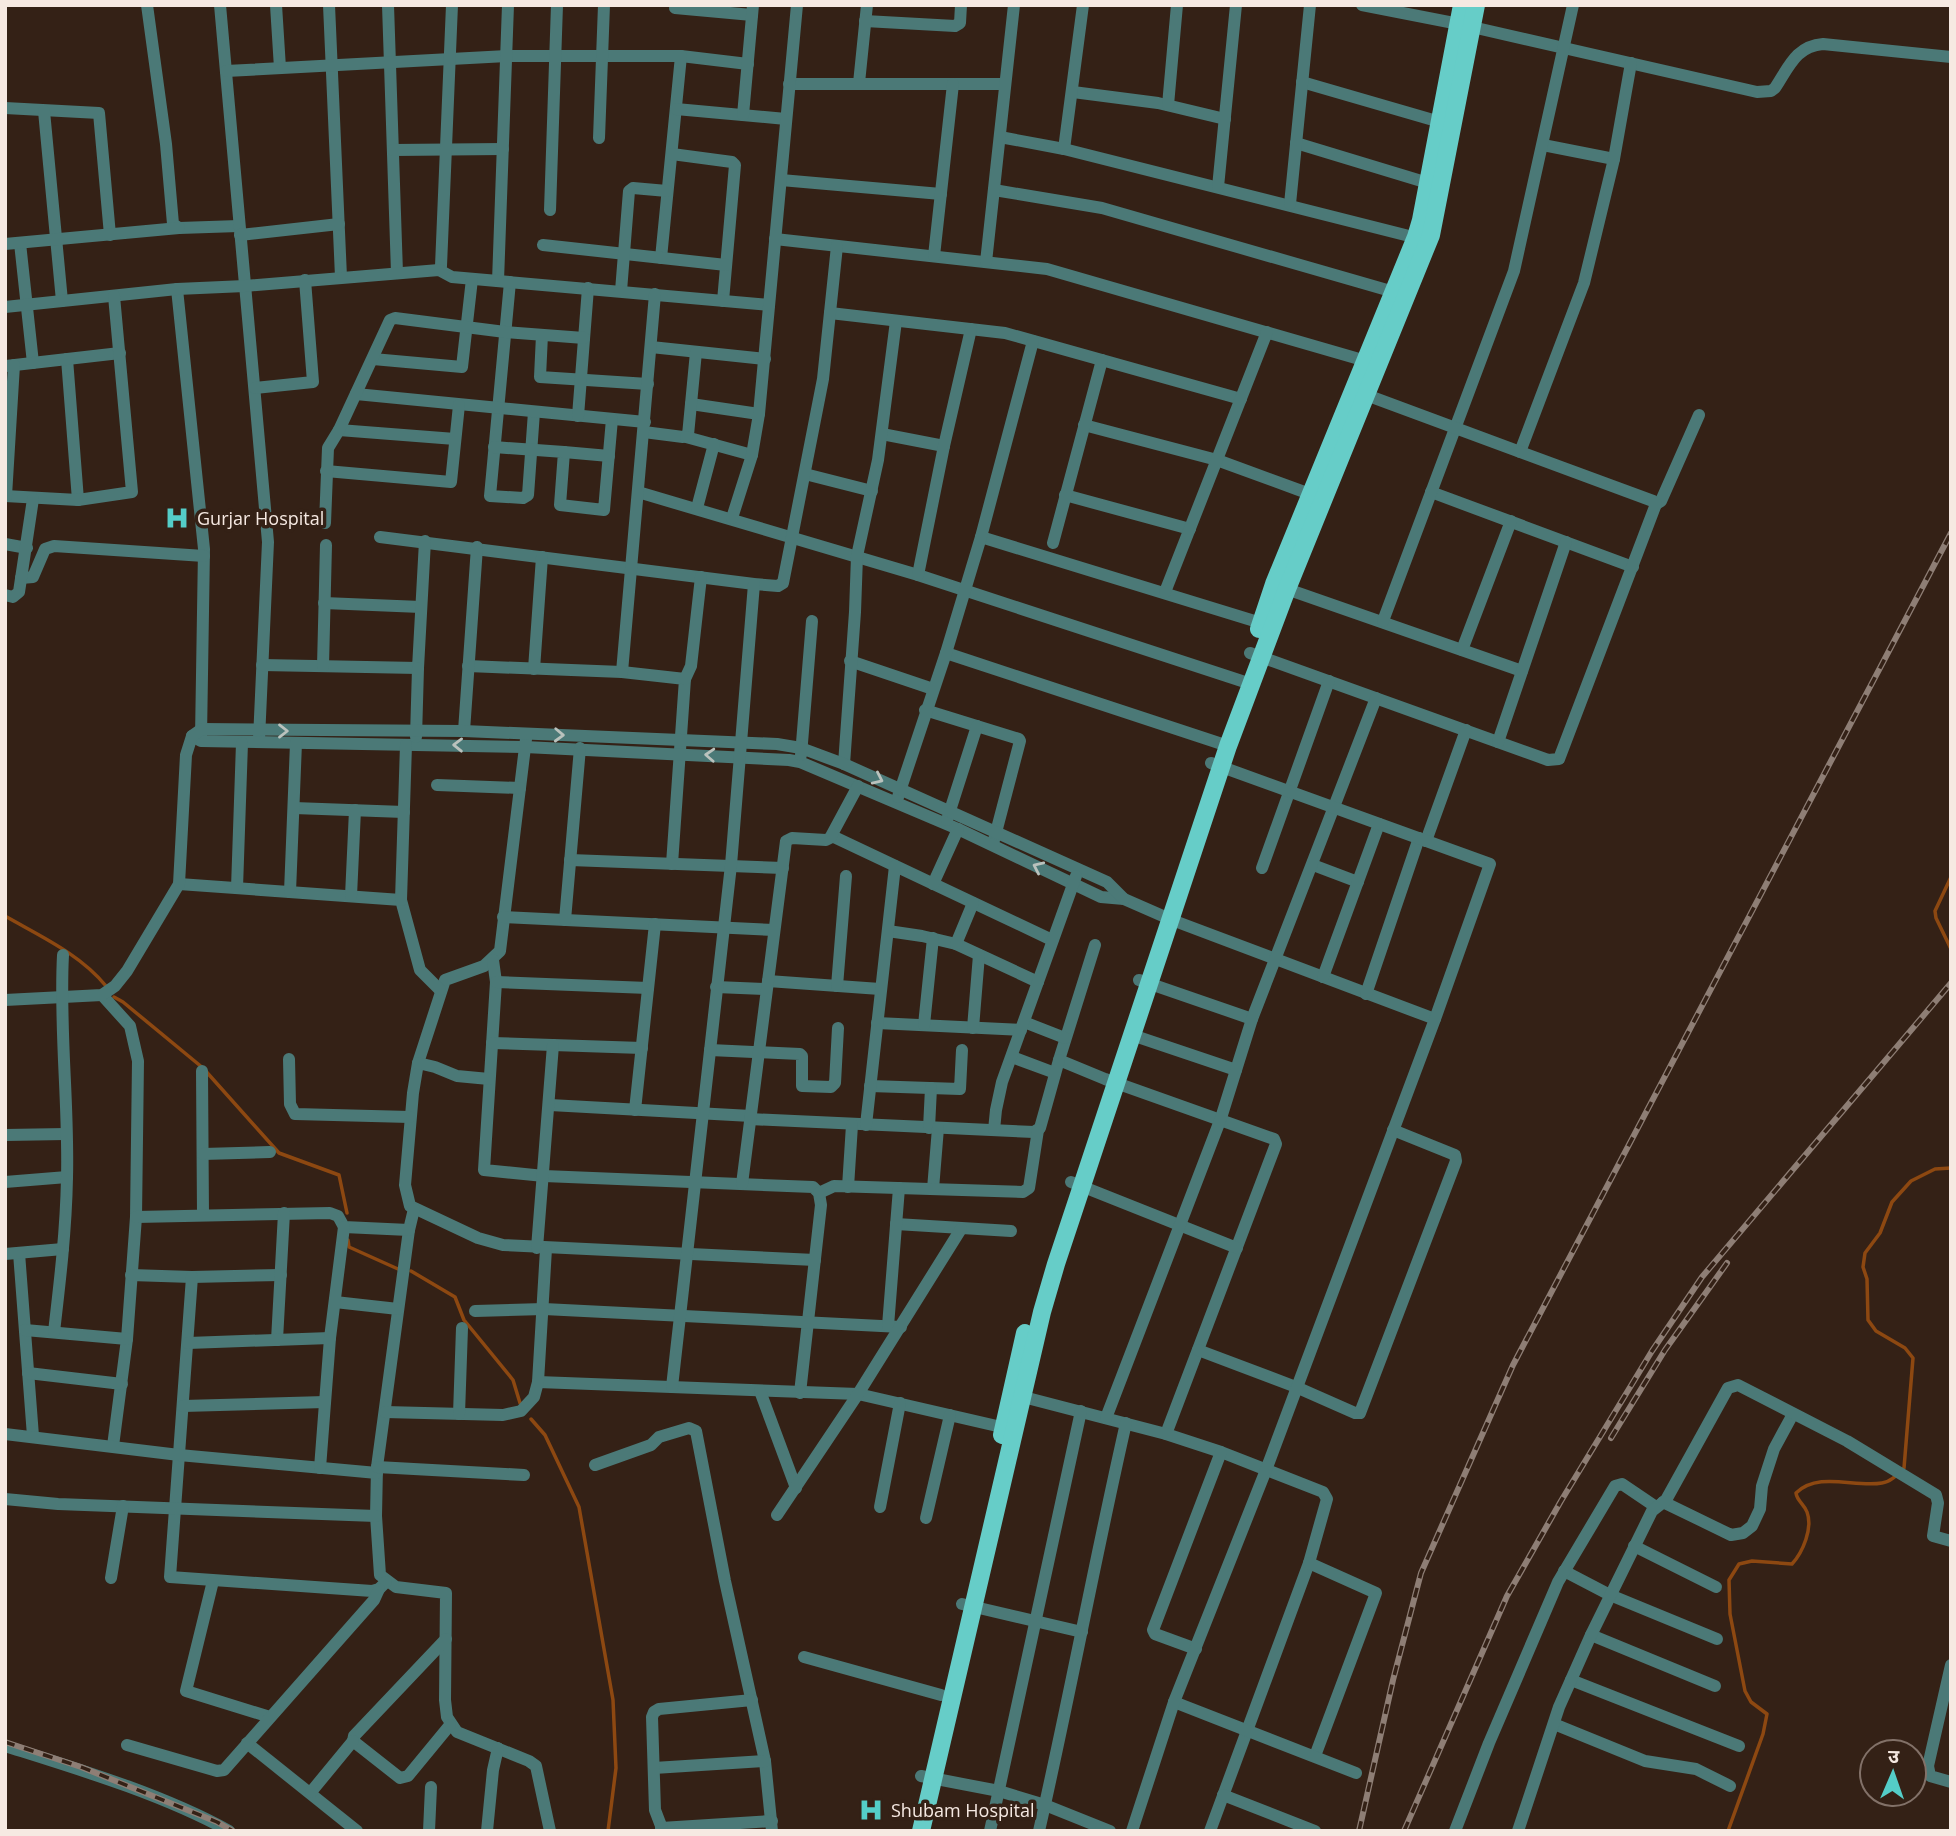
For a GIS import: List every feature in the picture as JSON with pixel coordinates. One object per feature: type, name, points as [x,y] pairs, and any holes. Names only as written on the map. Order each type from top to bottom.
[{"type":"main road","points":[[909,1831],[927,1777],[968,1606],[1017,1395],[1031,1309],[1076,1184],[1255,654],[1422,239],[1465,26],[1462,5]]},
{"type":"main road","points":[[1360,393],[1366,361],[1394,292],[1422,239],[1428,183],[1440,122],[1465,26],[1476,5]]},
{"type":"main road","points":[[1255,654],[1261,623],[1281,587]]},
{"type":"main road","points":[[1110,1081],[1132,1035],[1144,982]]},
{"type":"main road","points":[[921,1831],[941,1695],[968,1606]]},
{"type":"street","points":[[147,5],[166,144],[173,224],[179,228]]},
{"type":"street","points":[[220,5],[268,542],[259,737]]},
{"type":"street","points":[[276,5],[280,68]]},
{"type":"street","points":[[329,5],[341,277]]},
{"type":"street","points":[[388,5],[397,272]]},
{"type":"street","points":[[442,272],[452,5]]},
{"type":"street","points":[[508,5],[499,266],[504,281],[505,332],[489,495],[512,498],[528,495],[534,412]]},
{"type":"street","points":[[550,210],[557,5]]},
{"type":"street","points":[[599,138],[604,5]]},
{"type":"street","points":[[732,518],[752,455],[759,414],[797,5]]},
{"type":"street","points":[[859,83],[867,5]]},
{"type":"street","points":[[865,21],[955,26],[960,23],[961,5]]},
{"type":"street","points":[[986,262],[1014,5]]},
{"type":"street","points":[[1064,149],[1083,5]]},
{"type":"street","points":[[1168,105],[1177,5]]},
{"type":"street","points":[[1218,187],[1236,5]]},
{"type":"street","points":[[1290,204],[1310,5]]},
{"type":"street","points":[[1363,5],[1765,92],[1775,88],[1799,52],[1813,45],[1951,57]]},
{"type":"street","points":[[1383,621],[1514,271],[1573,5]]},
{"type":"street","points":[[675,8],[753,10],[743,115]]},
{"type":"street","points":[[226,71],[556,55],[681,56],[748,64]]},
{"type":"street","points":[[661,258],[681,56]]},
{"type":"street","points":[[1520,452],[1584,283],[1614,159],[1631,62]]},
{"type":"street","points":[[1302,82],[1440,122]]},
{"type":"street","points":[[789,84],[1005,84]]},
{"type":"street","points":[[934,256],[953,84]]},
{"type":"street","points":[[1073,92],[1168,105],[1225,119]]},
{"type":"street","points":[[5,108],[99,113],[110,235]]},
{"type":"street","points":[[676,109],[786,119]]},
{"type":"street","points":[[44,111],[62,301]]},
{"type":"street","points":[[1000,137],[1064,149],[1422,239]]},
{"type":"street","points":[[1296,143],[1428,183]]},
{"type":"street","points":[[1544,145],[1614,159]]},
{"type":"street","points":[[393,150],[503,149]]},
{"type":"street","points":[[672,154],[732,162],[735,165],[723,301]]},
{"type":"street","points":[[780,180],[941,194]]},
{"type":"street","points":[[621,291],[629,191],[633,188],[667,191]]},
{"type":"street","points":[[994,190],[1102,208],[1394,292]]},
{"type":"street","points":[[5,244],[179,228],[240,230],[339,224]]},
{"type":"street","points":[[775,239],[1047,270],[1366,361]]},
{"type":"street","points":[[20,243],[33,363]]},
{"type":"street","points":[[544,246],[726,265]]},
{"type":"street","points":[[380,537],[477,547],[754,584],[778,586],[783,583],[823,379],[837,246]]},
{"type":"street","points":[[5,307],[177,289],[245,286],[397,272],[442,272],[472,279],[769,305]]},
{"type":"street","points":[[373,359],[459,368],[464,364],[472,279]]},
{"type":"street","points":[[255,388],[313,382],[305,281]]},
{"type":"street","points":[[578,416],[588,288]]},
{"type":"street","points":[[5,1000],[102,995],[115,986],[127,971],[179,884],[186,755],[198,735],[204,556],[177,289]]},
{"type":"street","points":[[622,671],[655,294]]},
{"type":"street","points":[[114,296],[120,353],[133,489],[129,494],[78,500],[5,496],[9,366],[120,353]]},
{"type":"street","points":[[830,313],[1005,333],[1241,399]]},
{"type":"street","points":[[325,523],[328,448],[373,359],[388,322],[393,318],[505,332],[584,338]]},
{"type":"street","points":[[844,764],[857,556],[882,434],[897,321]]},
{"type":"street","points":[[918,575],[971,329]]},
{"type":"street","points":[[1165,592],[1267,332]]},
{"type":"street","points":[[542,335],[538,376],[648,384]]},
{"type":"street","points":[[898,796],[981,537],[1033,341]]},
{"type":"street","points":[[651,348],[765,359]]},
{"type":"street","points":[[686,437],[696,352]]},
{"type":"street","points":[[67,359],[78,500]]},
{"type":"street","points":[[1053,543],[1101,360]]},
{"type":"street","points":[[1360,393],[1653,500],[1656,505]]},
{"type":"street","points":[[356,394],[612,419],[752,455]]},
{"type":"street","points":[[691,404],[759,414]]},
{"type":"street","points":[[326,471],[447,483],[452,479],[459,405]]},
{"type":"street","points":[[1255,654],[1548,760],[1559,759],[1656,505],[1661,500],[1699,415]]},
{"type":"street","points":[[564,452],[559,505],[602,510],[605,508],[612,419]]},
{"type":"street","points":[[1084,425],[1217,460],[1317,497]]},
{"type":"street","points":[[339,430],[455,439]]},
{"type":"street","points":[[882,434],[944,446]]},
{"type":"street","points":[[697,508],[714,444]]},
{"type":"street","points":[[494,447],[609,456]]},
{"type":"street","points":[[805,474],[872,491]]},
{"type":"street","points":[[638,492],[918,575],[1246,682]]},
{"type":"street","points":[[1431,492],[1633,567]]},
{"type":"street","points":[[1065,495],[1190,529]]},
{"type":"street","points":[[5,595],[16,596],[27,548],[33,499]]},
{"type":"street","points":[[1462,650],[1511,521]]},
{"type":"street","points":[[981,537],[1261,623]]},
{"type":"street","points":[[425,541],[416,730],[411,745],[404,812],[401,900],[416,961],[424,976],[440,990]]},
{"type":"street","points":[[1498,742],[1566,542]]},
{"type":"street","points":[[5,544],[27,548]]},
{"type":"street","points":[[323,666],[326,545]]},
{"type":"street","points":[[21,578],[33,577],[45,550],[54,546],[204,556]]},
{"type":"street","points":[[464,731],[477,547]]},
{"type":"street","points":[[534,668],[542,557]]},
{"type":"street","points":[[672,864],[685,679],[691,666],[701,576]]},
{"type":"street","points":[[672,1387],[731,865],[754,584]]},
{"type":"street","points":[[1281,587],[1522,671]]},
{"type":"street","points":[[324,603],[421,607]]},
{"type":"street","points":[[800,762],[812,621]]},
{"type":"street","points":[[946,653],[1223,744]]},
{"type":"street","points":[[850,661],[933,689]]},
{"type":"street","points":[[262,664],[418,668]]},
{"type":"street","points":[[468,666],[622,671],[685,679]]},
{"type":"street","points":[[1262,868],[1329,681]]},
{"type":"street","points":[[1107,1418],[1221,1118],[1252,1019],[1376,698]]},
{"type":"street","points":[[925,710],[1020,741],[994,839]]},
{"type":"street","points":[[933,884],[977,726]]},
{"type":"street","points":[[198,735],[259,737],[416,730],[464,731],[580,748],[681,753],[742,750],[777,744],[801,748],[844,764],[898,796],[951,822],[1107,882],[1124,899]]},
{"type":"street","points":[[1366,994],[1466,730]]},
{"type":"street","points":[[198,735],[242,743],[259,737],[296,743],[411,745],[526,740],[682,739],[800,762],[858,786],[898,796]]},
{"type":"street","points":[[526,740],[500,951],[484,966],[445,980],[418,1063],[410,1117],[405,1185],[410,1206],[478,1238],[503,1245],[542,1249],[815,1260]]},
{"type":"street","points":[[237,888],[242,743]]},
{"type":"street","points":[[290,892],[296,743]]},
{"type":"street","points":[[565,920],[580,748]]},
{"type":"street","points":[[1132,1831],[1174,1702],[1266,1470],[1435,1020],[1490,864],[1216,764]]},
{"type":"street","points":[[437,785],[520,788]]},
{"type":"street","points":[[742,1184],[788,839],[826,840],[832,836],[858,786]]},
{"type":"street","points":[[293,808],[404,812]]},
{"type":"street","points":[[351,896],[355,810]]},
{"type":"street","points":[[1323,977],[1379,824]]},
{"type":"street","points":[[832,836],[1052,940]]},
{"type":"street","points":[[994,839],[1101,897],[1124,899],[1166,918],[1435,1020]]},
{"type":"street","points":[[570,860],[783,868]]},
{"type":"street","points":[[1313,865],[1358,882]]},
{"type":"street","points":[[848,1187],[859,1125],[870,1086],[895,866]]},
{"type":"street","points":[[995,1130],[999,1093],[1052,940],[1080,870]]},
{"type":"street","points":[[837,986],[846,876]]},
{"type":"street","points":[[179,884],[401,900]]},
{"type":"street","points":[[956,944],[973,903]]},
{"type":"street","points":[[503,917],[774,930]]},
{"type":"street","points":[[635,1110],[655,924]]},
{"type":"street","points":[[888,931],[956,944],[1038,982]]},
{"type":"street","points":[[924,1025],[933,938]]},
{"type":"street","points":[[819,1192],[834,1186],[1027,1190],[1038,1130],[1095,945]]},
{"type":"street","points":[[54,1332],[67,1177],[61,998],[63,955]]},
{"type":"street","points":[[973,1028],[979,955]]},
{"type":"street","points":[[493,960],[496,982],[484,1170],[544,1176],[813,1187],[819,1192],[821,1205],[800,1393]]},
{"type":"street","points":[[496,982],[648,988]]},
{"type":"street","points":[[1144,982],[1252,1019]]},
{"type":"street","points":[[716,987],[767,985],[880,989]]},
{"type":"street","points":[[102,995],[130,1026],[138,1060],[136,1217],[127,1339],[113,1446]]},
{"type":"street","points":[[877,1023],[973,1028],[1022,1026],[1065,1038]]},
{"type":"street","points":[[710,1049],[802,1055],[802,1086],[831,1087],[835,1083],[838,1028]]},
{"type":"street","points":[[1132,1035],[1236,1070]]},
{"type":"street","points":[[492,1043],[642,1048]]},
{"type":"street","points":[[385,1412],[503,1415],[521,1411],[534,1397],[538,1382],[544,1309],[544,1176],[553,1045]]},
{"type":"street","points":[[870,1086],[960,1088],[962,1051]]},
{"type":"street","points":[[1012,1057],[1110,1081],[1221,1118],[1274,1139],[1276,1144],[1166,1433]]},
{"type":"street","points":[[289,1059],[290,1104],[295,1114],[410,1117]]},
{"type":"street","points":[[418,1063],[457,1076],[489,1079]]},
{"type":"street","points":[[202,1071],[203,1215]]},
{"type":"street","points":[[931,1088],[933,1189]]},
{"type":"street","points":[[550,1105],[859,1125],[1038,1130]]},
{"type":"street","points":[[1198,1350],[1360,1413],[1456,1161],[1455,1155],[1393,1130]]},
{"type":"street","points":[[5,1135],[66,1134]]},
{"type":"street","points":[[203,1154],[270,1152]]},
{"type":"street","points":[[5,1182],[67,1177]]},
{"type":"street","points":[[1076,1184],[1237,1248]]},
{"type":"street","points":[[895,1327],[899,1188]]},
{"type":"street","points":[[127,1745],[221,1771],[374,1600],[382,1586],[376,1516],[377,1470],[409,1230],[415,1209]]},
{"type":"street","points":[[136,1217],[284,1213],[330,1213],[338,1216],[344,1227],[330,1338],[320,1468]]},
{"type":"street","points":[[277,1340],[284,1213]]},
{"type":"street","points":[[896,1224],[1011,1231]]},
{"type":"street","points":[[344,1227],[409,1230]]},
{"type":"street","points":[[777,1516],[858,1394],[895,1327],[961,1228]]},
{"type":"street","points":[[5,1254],[63,1249]]},
{"type":"street","points":[[19,1253],[33,1436]]},
{"type":"street","points":[[131,1275],[281,1275]]},
{"type":"street","points":[[192,1277],[170,1577],[373,1591],[382,1586],[446,1593],[445,1700],[450,1725],[457,1732],[536,1766],[550,1831]]},
{"type":"street","points":[[335,1302],[398,1309]]},
{"type":"street","points":[[475,1311],[544,1309],[895,1327]]},
{"type":"street","points":[[459,1414],[462,1328]]},
{"type":"street","points":[[25,1330],[127,1339]]},
{"type":"street","points":[[188,1343],[330,1338]]},
{"type":"street","points":[[28,1373],[122,1384]]},
{"type":"street","points":[[538,1382],[858,1394],[1009,1429]]},
{"type":"street","points":[[1518,1831],[1553,1724],[1609,1595],[1634,1546],[1728,1388],[1738,1385],[1895,1468],[1936,1495],[1938,1503],[1933,1536],[1951,1541]]},
{"type":"street","points":[[760,1391],[796,1488]]},
{"type":"street","points":[[1017,1395],[1166,1433],[1323,1492],[1327,1499],[1309,1563],[1210,1831]]},
{"type":"street","points":[[183,1406],[325,1402]]},
{"type":"street","points":[[880,1507],[900,1403]]},
{"type":"street","points":[[990,1831],[1081,1411]]},
{"type":"street","points":[[1455,1831],[1499,1720],[1564,1571],[1615,1486],[1622,1485],[1731,1535],[1744,1533],[1752,1526],[1760,1509],[1762,1486],[1774,1449],[1793,1414]]},
{"type":"street","points":[[926,1518],[950,1415]]},
{"type":"street","points":[[1039,1831],[1126,1423]]},
{"type":"street","points":[[595,1465],[654,1444],[659,1437],[690,1428],[696,1432],[725,1581],[752,1700],[765,1761],[772,1826],[662,1829],[655,1810],[654,1712],[659,1709],[752,1700]]},
{"type":"street","points":[[5,1434],[179,1455],[320,1468],[524,1475]]},
{"type":"street","points":[[1196,1649],[1155,1634],[1153,1630],[1221,1452]]},
{"type":"street","points":[[5,1499],[376,1516]]},
{"type":"street","points":[[111,1578],[123,1506]]},
{"type":"street","points":[[1634,1546],[1716,1587]]},
{"type":"street","points":[[1309,1563],[1376,1593],[1315,1756]]},
{"type":"street","points":[[1564,1571],[1609,1595],[1717,1639]]},
{"type":"street","points":[[213,1581],[186,1691],[270,1717]]},
{"type":"street","points":[[968,1606],[1083,1632]]},
{"type":"street","points":[[1591,1635],[1715,1686]]},
{"type":"street","points":[[311,1792],[354,1737],[446,1639]]},
{"type":"street","points":[[804,1657],[941,1695]]},
{"type":"street","points":[[1951,1665],[1928,1766],[1930,1776],[1951,1782]]},
{"type":"street","points":[[1571,1681],[1739,1746]]},
{"type":"street","points":[[1174,1702],[1356,1773]]},
{"type":"street","points":[[1553,1724],[1645,1761],[1696,1769],[1730,1786]]},
{"type":"street","points":[[353,1741],[400,1778],[404,1778],[450,1725]]},
{"type":"street","points":[[247,1743],[357,1831]]},
{"type":"street","points":[[5,1746],[103,1778],[187,1811],[229,1831]]},
{"type":"street","points":[[487,1831],[498,1748]]},
{"type":"street","points":[[654,1768],[765,1761]]},
{"type":"street","points":[[927,1777],[999,1791],[1045,1805],[1110,1831]]},
{"type":"street","points":[[429,1831],[431,1787]]},
{"type":"street","points":[[1223,1795],[1315,1831]]},
{"type":"waterway","points":[[1951,877],[1935,911],[1951,949]]},
{"type":"waterway","points":[[5,916],[72,955],[106,986]]},
{"type":"waterway","points":[[114,997],[203,1068],[279,1153],[339,1175],[347,1213]]},
{"type":"waterway","points":[[1728,1831],[1763,1734],[1767,1714],[1751,1702],[1745,1691],[1730,1614],[1729,1580],[1739,1564],[1752,1561],[1792,1564],[1800,1553],[1808,1532],[1809,1518],[1796,1493],[1805,1486],[1826,1481],[1882,1483],[1904,1468],[1913,1358],[1905,1348],[1876,1331],[1868,1320],[1867,1279],[1863,1267],[1865,1253],[1880,1233],[1892,1202],[1911,1181],[1935,1169],[1951,1168]]},
{"type":"waterway","points":[[348,1240],[349,1247],[398,1269]]},
{"type":"waterway","points":[[411,1271],[455,1297],[464,1320],[513,1380],[520,1403]]},
{"type":"waterway","points":[[531,1419],[545,1435],[579,1507],[613,1700],[616,1768],[608,1831]]},
{"type":"railway","points":[[1359,1831],[1393,1680],[1421,1573],[1513,1365],[1951,533]]},
{"type":"railway","points":[[1404,1831],[1507,1596],[1652,1351],[1702,1277],[1951,983]]},
{"type":"railway","points":[[1611,1438],[1665,1350],[1727,1263]]},
{"type":"railway","points":[[5,1742],[81,1767],[233,1831]]},
{"type":"place","name":"Gurjar Hospital","points":[[177,518]]},
{"type":"place","name":"Shubam Hospital","points":[[871,1810]]}]
